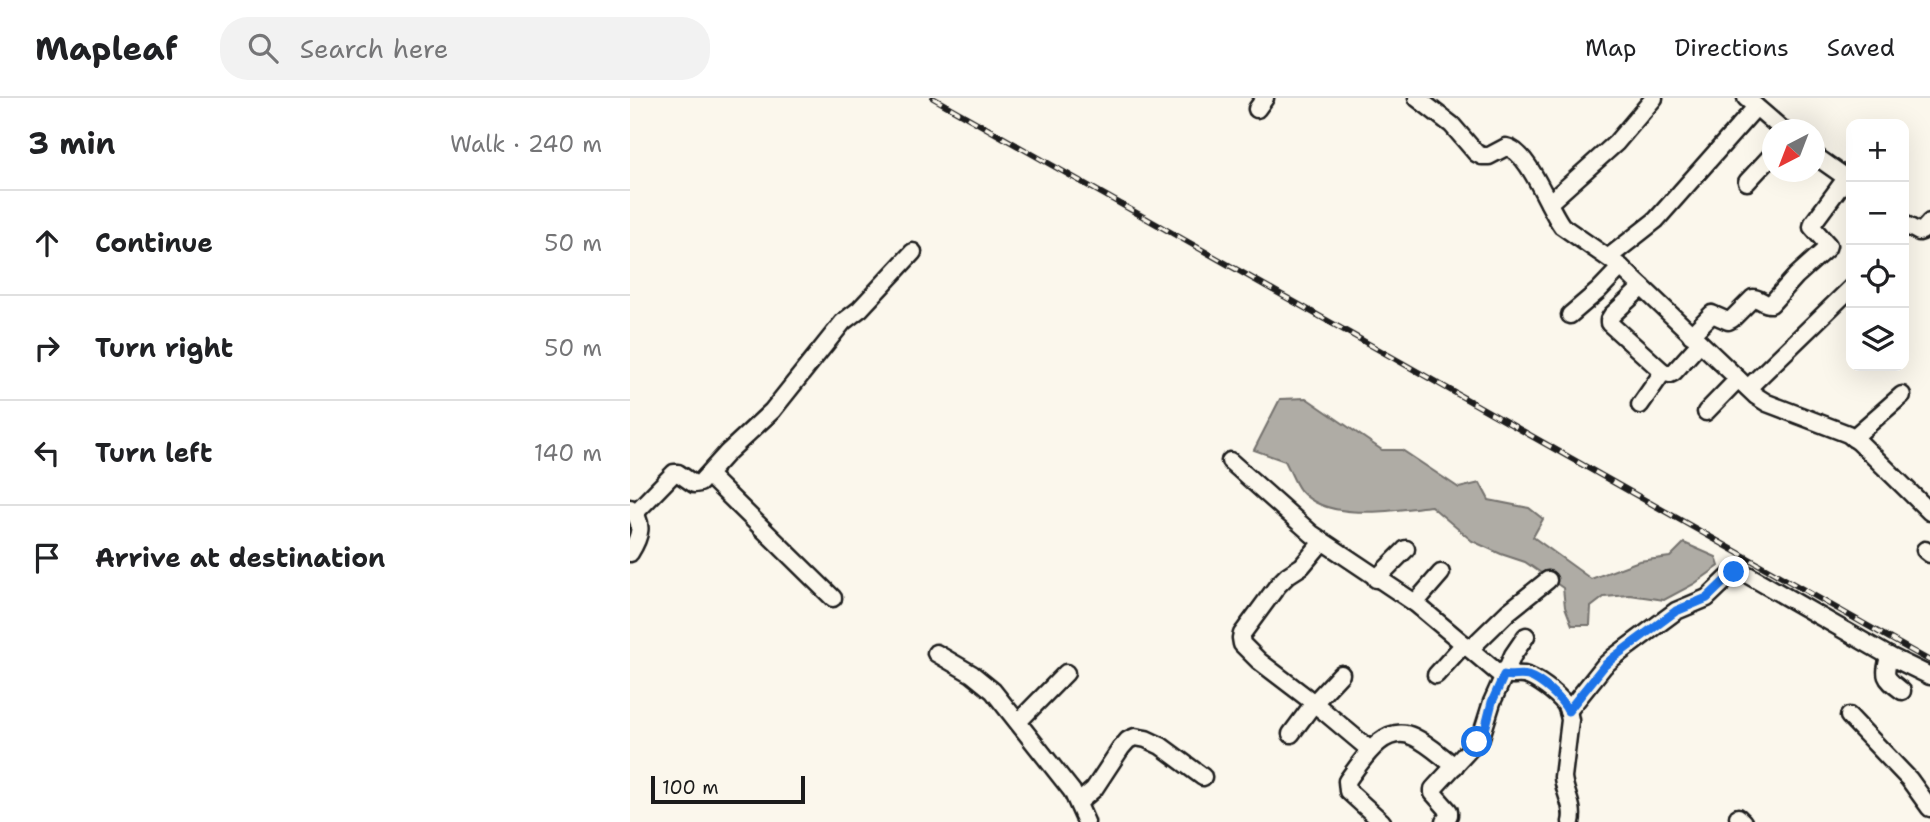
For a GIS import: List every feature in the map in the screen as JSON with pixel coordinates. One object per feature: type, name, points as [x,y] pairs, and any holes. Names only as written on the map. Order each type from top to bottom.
[{"type":"street","points":[[1417,98],[1452,125],[1476,153],[1489,156],[1506,147],[1515,149],[1543,190],[1562,226],[1615,262],[1743,384],[1767,402],[1853,438],[1928,506]]},
{"type":"street","points":[[1549,203],[1616,143],[1654,98]]},
{"type":"street","points":[[1570,315],[1598,290],[1615,262],[1656,220],[1751,102],[1770,119]]},
{"type":"street","points":[[1825,162],[1846,177]]},
{"type":"street","points":[[1746,182],[1762,166]]},
{"type":"street","points":[[1642,288],[1612,315],[1608,323],[1664,372],[1670,374],[1674,372],[1712,314],[1728,321],[1753,298],[1771,304],[1796,276],[1827,248],[1826,241],[1812,227],[1813,223],[1847,182]]},
{"type":"street","points":[[1909,227],[1919,232],[1930,222]]},
{"type":"street","points":[[630,553],[641,530],[632,511],[674,473],[696,485],[700,483],[733,447],[772,411],[843,322],[860,309],[913,252]]},
{"type":"street","points":[[1706,412],[1743,384],[1846,292]]},
{"type":"street","points":[[1640,405],[1664,372]]},
{"type":"street","points":[[1853,438],[1902,395]]},
{"type":"street","points":[[1230,461],[1322,542],[1415,603],[1497,672],[1533,678],[1558,697],[1568,711],[1570,720],[1563,777],[1573,814],[1571,822]]},
{"type":"street","points":[[708,475],[834,598]]},
{"type":"street","points":[[1322,542],[1302,566],[1278,585],[1242,634],[1242,644],[1259,661],[1370,750]]},
{"type":"street","points":[[1376,579],[1406,549]]},
{"type":"street","points":[[1568,711],[1614,657],[1676,611],[1707,598],[1734,572],[1748,575],[1889,656],[1930,676]]},
{"type":"street","points":[[1415,603],[1441,573]]},
{"type":"street","points":[[1436,675],[1548,580]]},
{"type":"street","points":[[1444,822],[1449,811],[1433,793],[1433,789],[1481,737],[1504,675],[1526,636]]},
{"type":"street","points":[[936,653],[985,683],[1063,779],[1079,802],[1086,822]]},
{"type":"street","points":[[1889,656],[1886,677],[1902,691]]},
{"type":"street","points":[[1018,722],[1066,673]]},
{"type":"street","points":[[1291,734],[1314,703],[1341,674]]},
{"type":"street","points":[[1849,716],[1909,779],[1930,808]]},
{"type":"street","points":[[1382,822],[1346,787],[1347,781],[1370,750],[1383,740],[1407,734],[1455,766]]},
{"type":"street","points":[[1079,802],[1094,789],[1121,748],[1135,737],[1161,746],[1203,777]]},
{"type":"shaded area","points":[[1306,398],[1382,450],[1402,450],[1459,488],[1480,483],[1489,500],[1529,508],[1543,519],[1533,537],[1591,579],[1639,561],[1670,557],[1684,543],[1716,557],[1719,566],[1694,584],[1664,600],[1630,595],[1604,597],[1591,607],[1590,625],[1572,625],[1565,607],[1563,588],[1525,562],[1472,541],[1431,506],[1344,511],[1312,500],[1300,490],[1285,461],[1254,450],[1280,399]]},
{"type":"railway","points":[[933,98],[1930,661]]},
{"type":"route","points":[[1477,742],[1485,730],[1492,702],[1504,675],[1533,678],[1558,697],[1568,711],[1614,657],[1676,611],[1716,592],[1734,572]]}]
